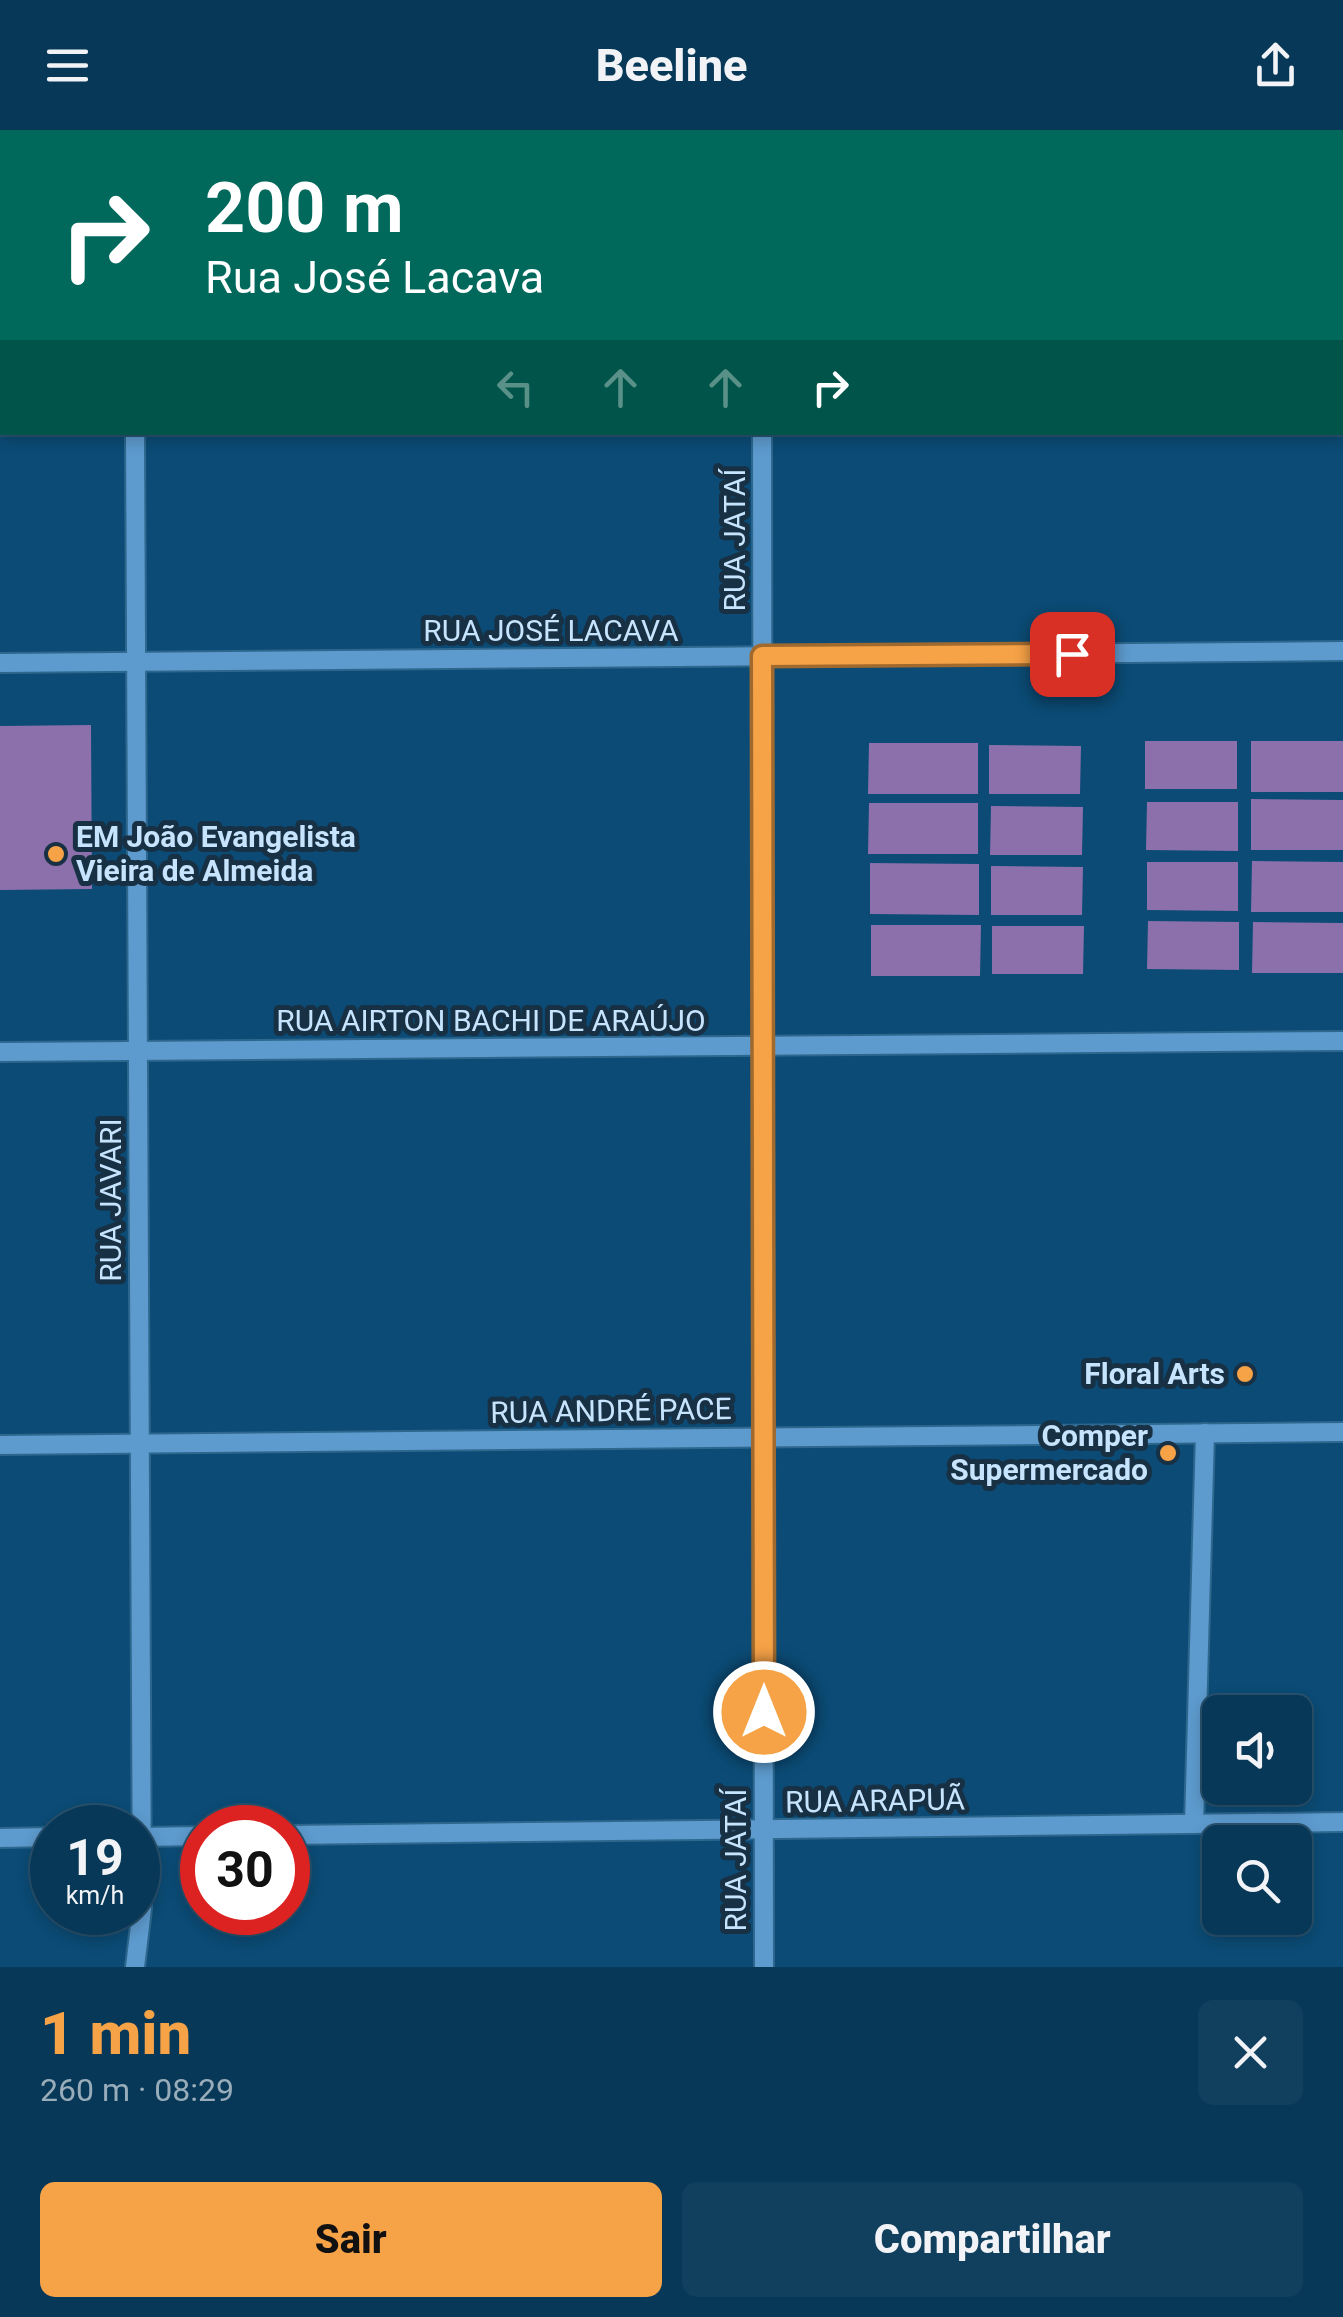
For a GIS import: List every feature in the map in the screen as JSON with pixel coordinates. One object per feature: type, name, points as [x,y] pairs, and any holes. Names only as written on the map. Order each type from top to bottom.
[{"type":"street","name":"RUA JAVARI","points":[[135,435],[139,1805]]},
{"type":"street","name":"RUA JATAÍ","points":[[762,435],[764,1967]]},
{"type":"street","name":"RUA JOSÉ LACAVA","points":[[0,662],[1343,651]]},
{"type":"street","name":"RUA AIRTON BACHI DE ARAÚJO","points":[[0,1052],[1343,1041]]},
{"type":"street","name":"RUA ANDRÉ PACE","points":[[0,1445],[1343,1432]]},
{"type":"street","points":[[1194,1824],[1205,1433]]},
{"type":"street","name":"RUA ARAPUÃ","points":[[310,1835],[1343,1822]]},
{"type":"street","points":[[0,1838],[30,1838]]},
{"type":"street","name":"RUA JAVARI","points":[[135,1967],[139,1935]]},
{"type":"building","points":[[91,725],[92,889],[0,890],[0,726]]},
{"type":"building","points":[[1145,741],[1237,741],[1237,789],[1145,789]]},
{"type":"building","points":[[1251,741],[1343,741],[1343,792],[1251,792]]},
{"type":"building","points":[[869,743],[978,743],[978,794],[868,794]]},
{"type":"building","points":[[989,745],[1081,746],[1080,794],[989,794]]},
{"type":"building","points":[[1251,799],[1343,800],[1343,850],[1251,850]]},
{"type":"building","points":[[1147,802],[1238,802],[1238,851],[1146,850]]},
{"type":"building","points":[[869,803],[978,803],[978,854],[868,854]]},
{"type":"building","points":[[991,806],[1083,807],[1082,855],[990,855]]},
{"type":"building","points":[[1252,861],[1343,862],[1343,912],[1251,912]]},
{"type":"building","points":[[1147,862],[1238,862],[1238,911],[1147,910]]},
{"type":"building","points":[[870,863],[979,864],[979,915],[870,914]]},
{"type":"building","points":[[991,866],[1083,867],[1082,915],[991,915]]},
{"type":"building","points":[[1148,921],[1239,922],[1239,970],[1147,969]]},
{"type":"building","points":[[1253,922],[1343,923],[1343,973],[1252,973]]},
{"type":"building","points":[[871,925],[981,925],[980,976],[871,976]]},
{"type":"building","points":[[992,926],[1084,926],[1083,974],[992,974]]},
{"type":"place","name":"EM João Evangelista Vieira de Almeida","points":[[56,854]]},
{"type":"place","name":"Floral Arts","points":[[1245,1374]]},
{"type":"place","name":"Comper Supermercado","points":[[1168,1453]]},
{"type":"route","points":[[764,1712],[762,656],[1072,654]]}]
